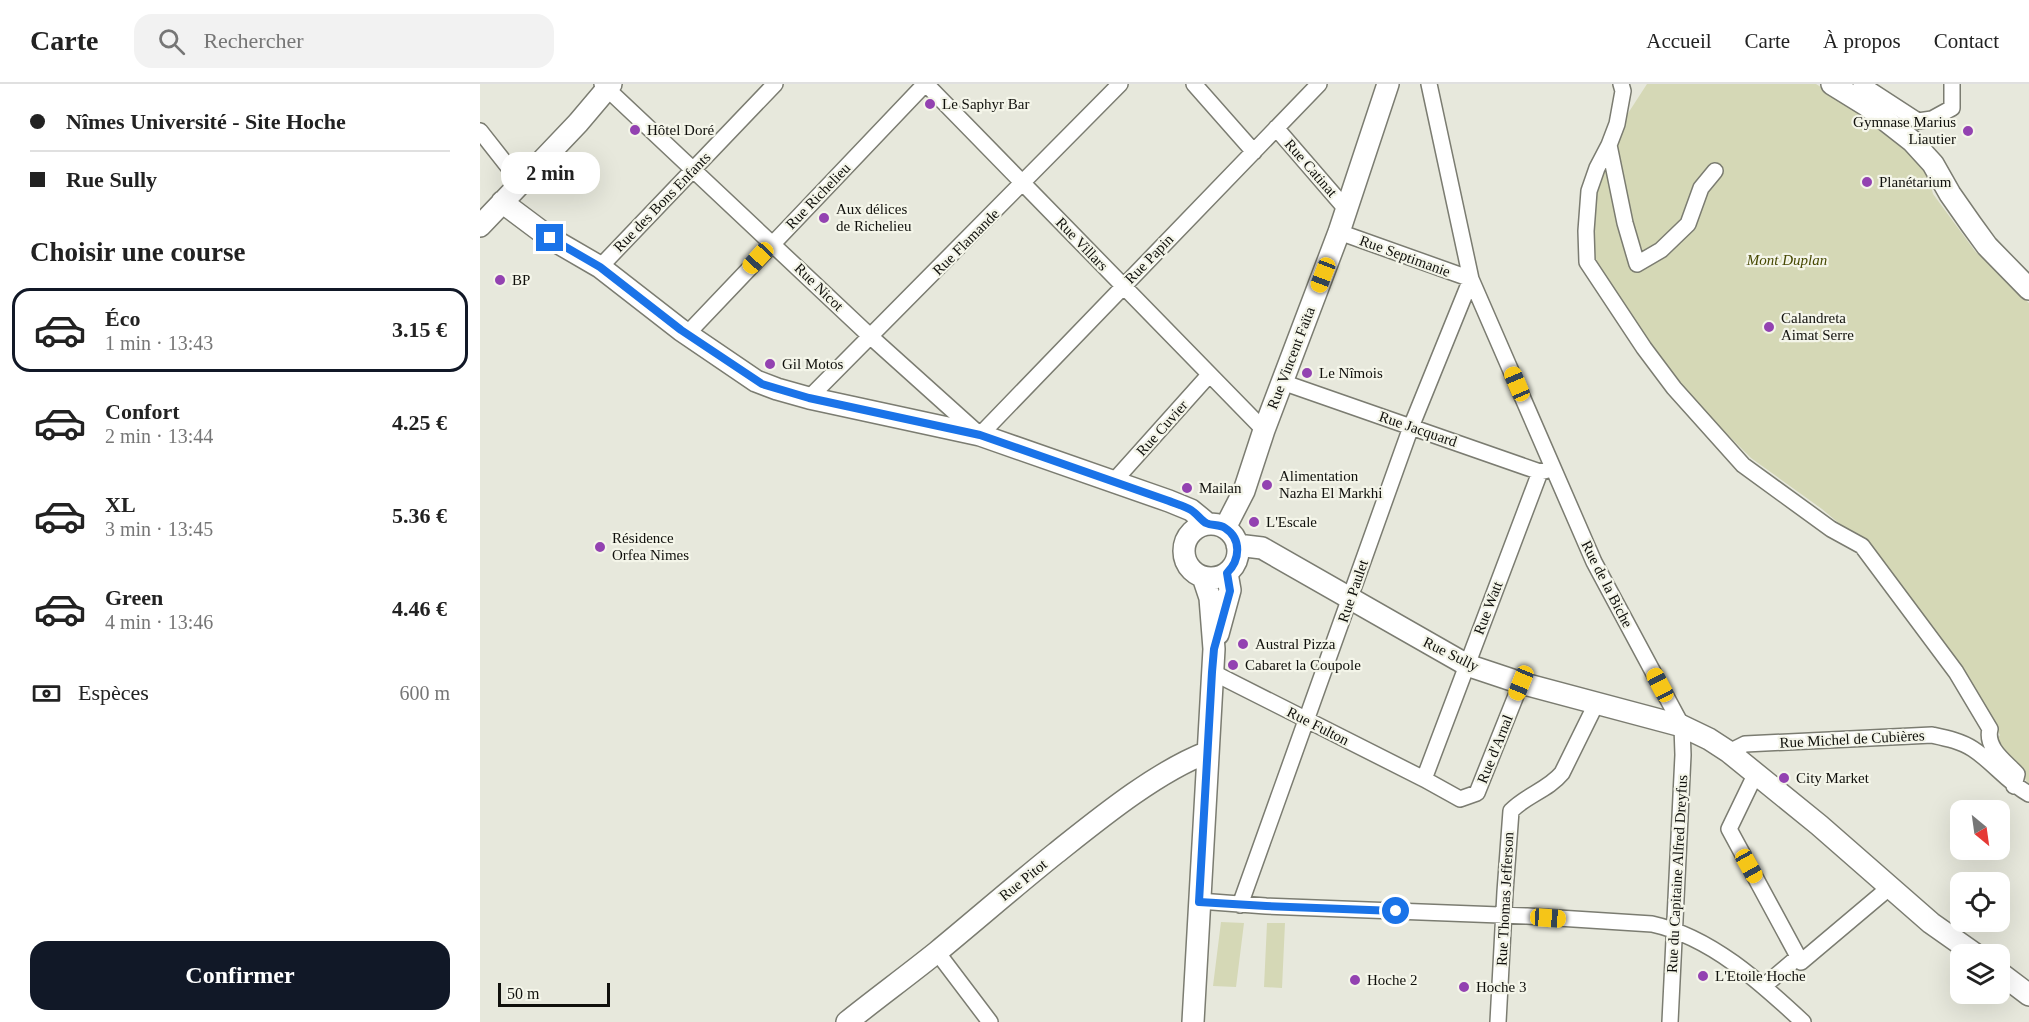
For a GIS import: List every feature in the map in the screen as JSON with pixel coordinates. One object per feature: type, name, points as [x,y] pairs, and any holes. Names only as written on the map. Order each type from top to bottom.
[{"type":"street","name":"Rue des Bons Enfants","points":[[600,267],[775,84]]},
{"type":"street","name":"Rue Villars","points":[[926,84],[1264,430]]},
{"type":"street","name":"Rue Richelieu","points":[[687,334],[926,84]]},
{"type":"street","name":"Rue Flamande","points":[[809,398],[1120,84]]},
{"type":"street","points":[[1194,84],[1254,152]]},
{"type":"street","name":"Rue Papin","points":[[980,435],[1318,84]]},
{"type":"street","name":"Rue Vincent Faïta","points":[[1223,532],[1244,491],[1264,430],[1339,232],[1388,84]]},
{"type":"street","name":"Rue de la Biche","points":[[1429,84],[1472,279],[1547,470],[1682,726]]},
{"type":"street","points":[[1621,84],[1623,91],[1617,124],[1589,190],[1586,231],[1587,261],[1674,388],[1743,465],[1831,529],[1863,546],[1956,672],[1990,729],[1988,736],[1991,746],[2017,774],[2014,786]]},
{"type":"street","points":[[1832,84],[1866,105],[1912,141],[1933,164],[1950,194],[1987,246],[2029,289]]},
{"type":"street","points":[[1862,84],[1918,121],[1932,119],[1952,108],[1952,84]]},
{"type":"street","name":"Rue Nicot","points":[[606,85],[871,337],[980,435]]},
{"type":"street","points":[[480,226],[578,123],[606,85]]},
{"type":"street","name":"Rue Catinat","points":[[1276,128],[1346,209]]},
{"type":"street","points":[[480,131],[520,183]]},
{"type":"street","points":[[1609,145],[1625,223],[1637,264],[1661,250],[1688,224],[1701,189],[1715,171]]},
{"type":"street","name":"Rue Sully","points":[[502,202],[550,238],[600,267],[687,334],[756,381],[809,398],[980,435],[1169,501],[1191,510],[1223,532],[1262,548],[1349,600],[1467,665],[1521,683],[1682,726]]},
{"type":"street","name":"Rue Septimanie","points":[[1339,232],[1472,279]]},
{"type":"street","name":"Rue Paulet","points":[[1240,905],[1411,427],[1472,279]]},
{"type":"street","name":"Rue Cuvier","points":[[1114,481],[1209,375]]},
{"type":"street","name":"Rue Jacquard","points":[[1282,382],[1411,427],[1547,470]]},
{"type":"street","name":"Rue Watt","points":[[1424,779],[1467,665],[1547,470]]},
{"type":"street","points":[[1169,501],[1186,541],[1185,560],[1195,574],[1212,578],[1227,573],[1236,563],[1223,532],[1199,527],[1186,541]]},
{"type":"street","points":[[1214,649],[1230,591],[1227,573]]},
{"type":"street","points":[[1193,1022],[1214,649],[1210,598],[1203,577]]},
{"type":"street","name":"Rue Fulton","points":[[1212,672],[1424,779]]},
{"type":"street","name":"Rue d'Arnal","points":[[1424,779],[1460,799],[1478,793],[1521,683]]},
{"type":"street","name":"Rue Thomas Jefferson","points":[[1498,1022],[1511,810],[1546,788],[1562,773],[1597,702]]},
{"type":"street","points":[[1682,726],[1730,752],[1931,923],[1961,944]]},
{"type":"street","name":"Rue du Capitaine Alfred Dreyfus","points":[[1670,1022],[1683,755],[1682,726]]},
{"type":"street","name":"Rue Michel de Cubières","points":[[1730,752],[1745,744],[1932,735],[1951,738],[1973,749],[2014,786],[2029,794]]},
{"type":"street","name":"Rue Pitot","points":[[847,1022],[937,952],[1089,826],[1151,783],[1192,758],[1208,752]]},
{"type":"street","points":[[1755,773],[1729,829],[1801,962],[1890,887]]},
{"type":"street","points":[[1199,902],[1504,915],[1652,924],[1673,929],[1700,941],[1764,986],[1803,1022]]},
{"type":"street","points":[[937,952],[990,1022]]},
{"type":"street","points":[[1764,986],[1798,957]]},
{"type":"street","points":[[2010,981],[2029,995]]},
{"type":"green space","name":"Mont Duplan","points":[[1647,84],[1816,84],[1882,126],[1920,161],[1927,170],[1933,194],[1975,251],[2029,303],[2029,784],[1995,742],[2000,735],[1963,669],[1861,537],[1848,531],[1822,509],[1751,458],[1683,390],[1601,276],[1594,255],[1593,195],[1623,121]]},
{"type":"green space","points":[[1221,922],[1244,923],[1236,987],[1213,986]]},
{"type":"green space","points":[[1267,923],[1285,923],[1282,988],[1264,987]]},
{"type":"place","name":"Le Saphyr Bar","points":[[930,104]]},
{"type":"place","name":"Hôtel Doré","points":[[635,130]]},
{"type":"place","name":"Gymnase Marius Liautier","points":[[1968,131]]},
{"type":"place","name":"Planétarium","points":[[1867,182]]},
{"type":"place","name":"Aux délices de Richelieu","points":[[824,218]]},
{"type":"place","name":"BP","points":[[500,280]]},
{"type":"place","name":"Calandreta Aimat Serre","points":[[1769,327]]},
{"type":"place","name":"Gil Motos","points":[[770,364]]},
{"type":"place","name":"Le Nîmois","points":[[1307,373]]},
{"type":"place","name":"Alimentation Nazha El Markhi","points":[[1267,485]]},
{"type":"place","name":"Mailan","points":[[1187,488]]},
{"type":"place","name":"L'Escale","points":[[1254,522]]},
{"type":"place","name":"Résidence Orfea Nimes","points":[[600,547]]},
{"type":"place","name":"Austral Pizza","points":[[1243,644]]},
{"type":"place","name":"Cabaret la Coupole","points":[[1233,665]]},
{"type":"place","name":"City Market","points":[[1784,778]]},
{"type":"place","name":"L'Etoile Hoche","points":[[1703,976]]},
{"type":"place","name":"Hoche 2","points":[[1355,980]]},
{"type":"place","name":"Hoche 3","points":[[1464,987]]},
{"type":"route","points":[[550,238],[600,267],[681,330],[762,384],[809,398],[980,435],[1169,501],[1191,510],[1208,524],[1220,525],[1231,532],[1235,538],[1238,556],[1236,563],[1227,573],[1230,591],[1214,649],[1199,902],[1396,911]]}]
